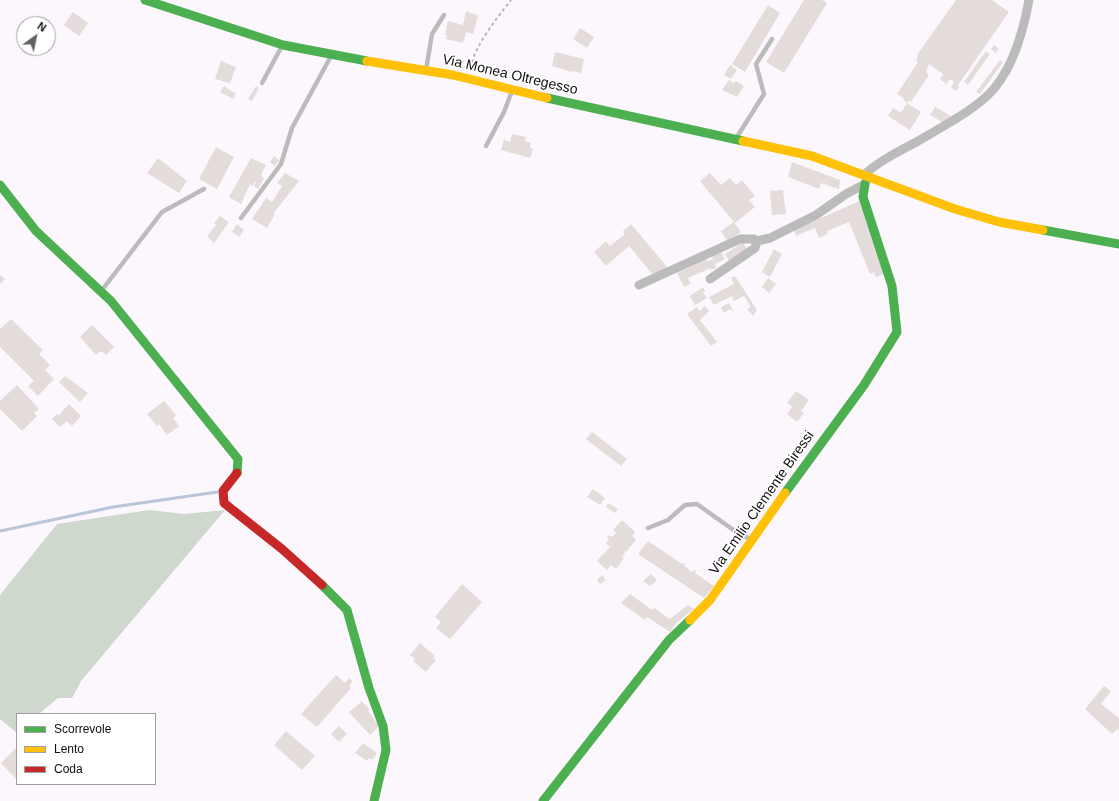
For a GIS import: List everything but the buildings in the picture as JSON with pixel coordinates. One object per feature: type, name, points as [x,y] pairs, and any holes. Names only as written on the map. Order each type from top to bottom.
[{"type":"street","name":"Via Monea Oltregesso","points":[[145,0],[283,45],[332,55],[426,70],[812,156],[866,178],[955,209],[999,222],[1119,244]]},
{"type":"street","points":[[639,285],[740,239],[754,239],[757,241],[770,238],[816,216],[846,194],[854,190],[876,165],[948,124],[988,95],[1003,75],[1012,59],[1029,0]]},
{"type":"street","name":"Via Emilio Clemente Biressi","points":[[543,801],[669,640],[710,600],[864,385],[897,332],[892,286],[863,197],[866,178]]},
{"type":"street","points":[[0,185],[14,205],[36,231],[111,301],[238,459],[238,471],[222,491],[224,503],[232,511],[248,521],[282,549],[347,610],[369,688],[383,726],[386,750],[374,801]]},
{"type":"street","points":[[854,190],[863,197]]},
{"type":"street","points":[[710,279],[755,248],[757,241]]},
{"type":"lane","points":[[426,70],[432,34],[444,15]]},
{"type":"lane","points":[[736,139],[764,94],[756,64],[772,39]]},
{"type":"lane","points":[[262,83],[283,45]]},
{"type":"lane","points":[[241,218],[281,164],[292,128],[332,55]]},
{"type":"lane","points":[[486,146],[504,112],[513,89]]},
{"type":"lane","points":[[101,292],[149,227],[162,212],[204,189]]},
{"type":"lane","points":[[648,528],[668,520],[685,506],[697,504],[732,529],[752,540]]},
{"type":"path","points":[[467,79],[474,55],[481,41],[511,0]]},
{"type":"shaded area","points":[[149,510],[184,514],[225,510],[81,681],[72,698],[58,698],[40,713],[16,713],[16,732],[0,719],[0,595],[57,524]]},
{"type":"waterway","points":[[0,531],[113,507],[217,492]]},
{"type":"traffic: fast","points":[[145,0],[283,45],[367,61]]},
{"type":"traffic: fast","points":[[547,98],[743,141]]},
{"type":"traffic: fast","points":[[785,493],[864,385],[897,332],[892,286],[863,197],[865,184]]},
{"type":"traffic: fast","points":[[0,185],[36,231],[111,301],[238,459],[237,473]]},
{"type":"traffic: fast","points":[[1043,230],[1119,244]]},
{"type":"traffic: fast","points":[[322,585],[347,610],[369,688],[383,726],[386,750],[374,801]]},
{"type":"traffic: fast","points":[[543,801],[669,640],[690,620]]},
{"type":"traffic: slow","points":[[367,61],[453,75],[547,98]]},
{"type":"traffic: slow","points":[[743,141],[812,156],[955,209],[999,222],[1043,230]]},
{"type":"traffic: slow","points":[[690,620],[710,600],[785,493]]},
{"type":"traffic: jam","points":[[237,473],[223,491],[224,503],[282,549],[322,585]]}]
